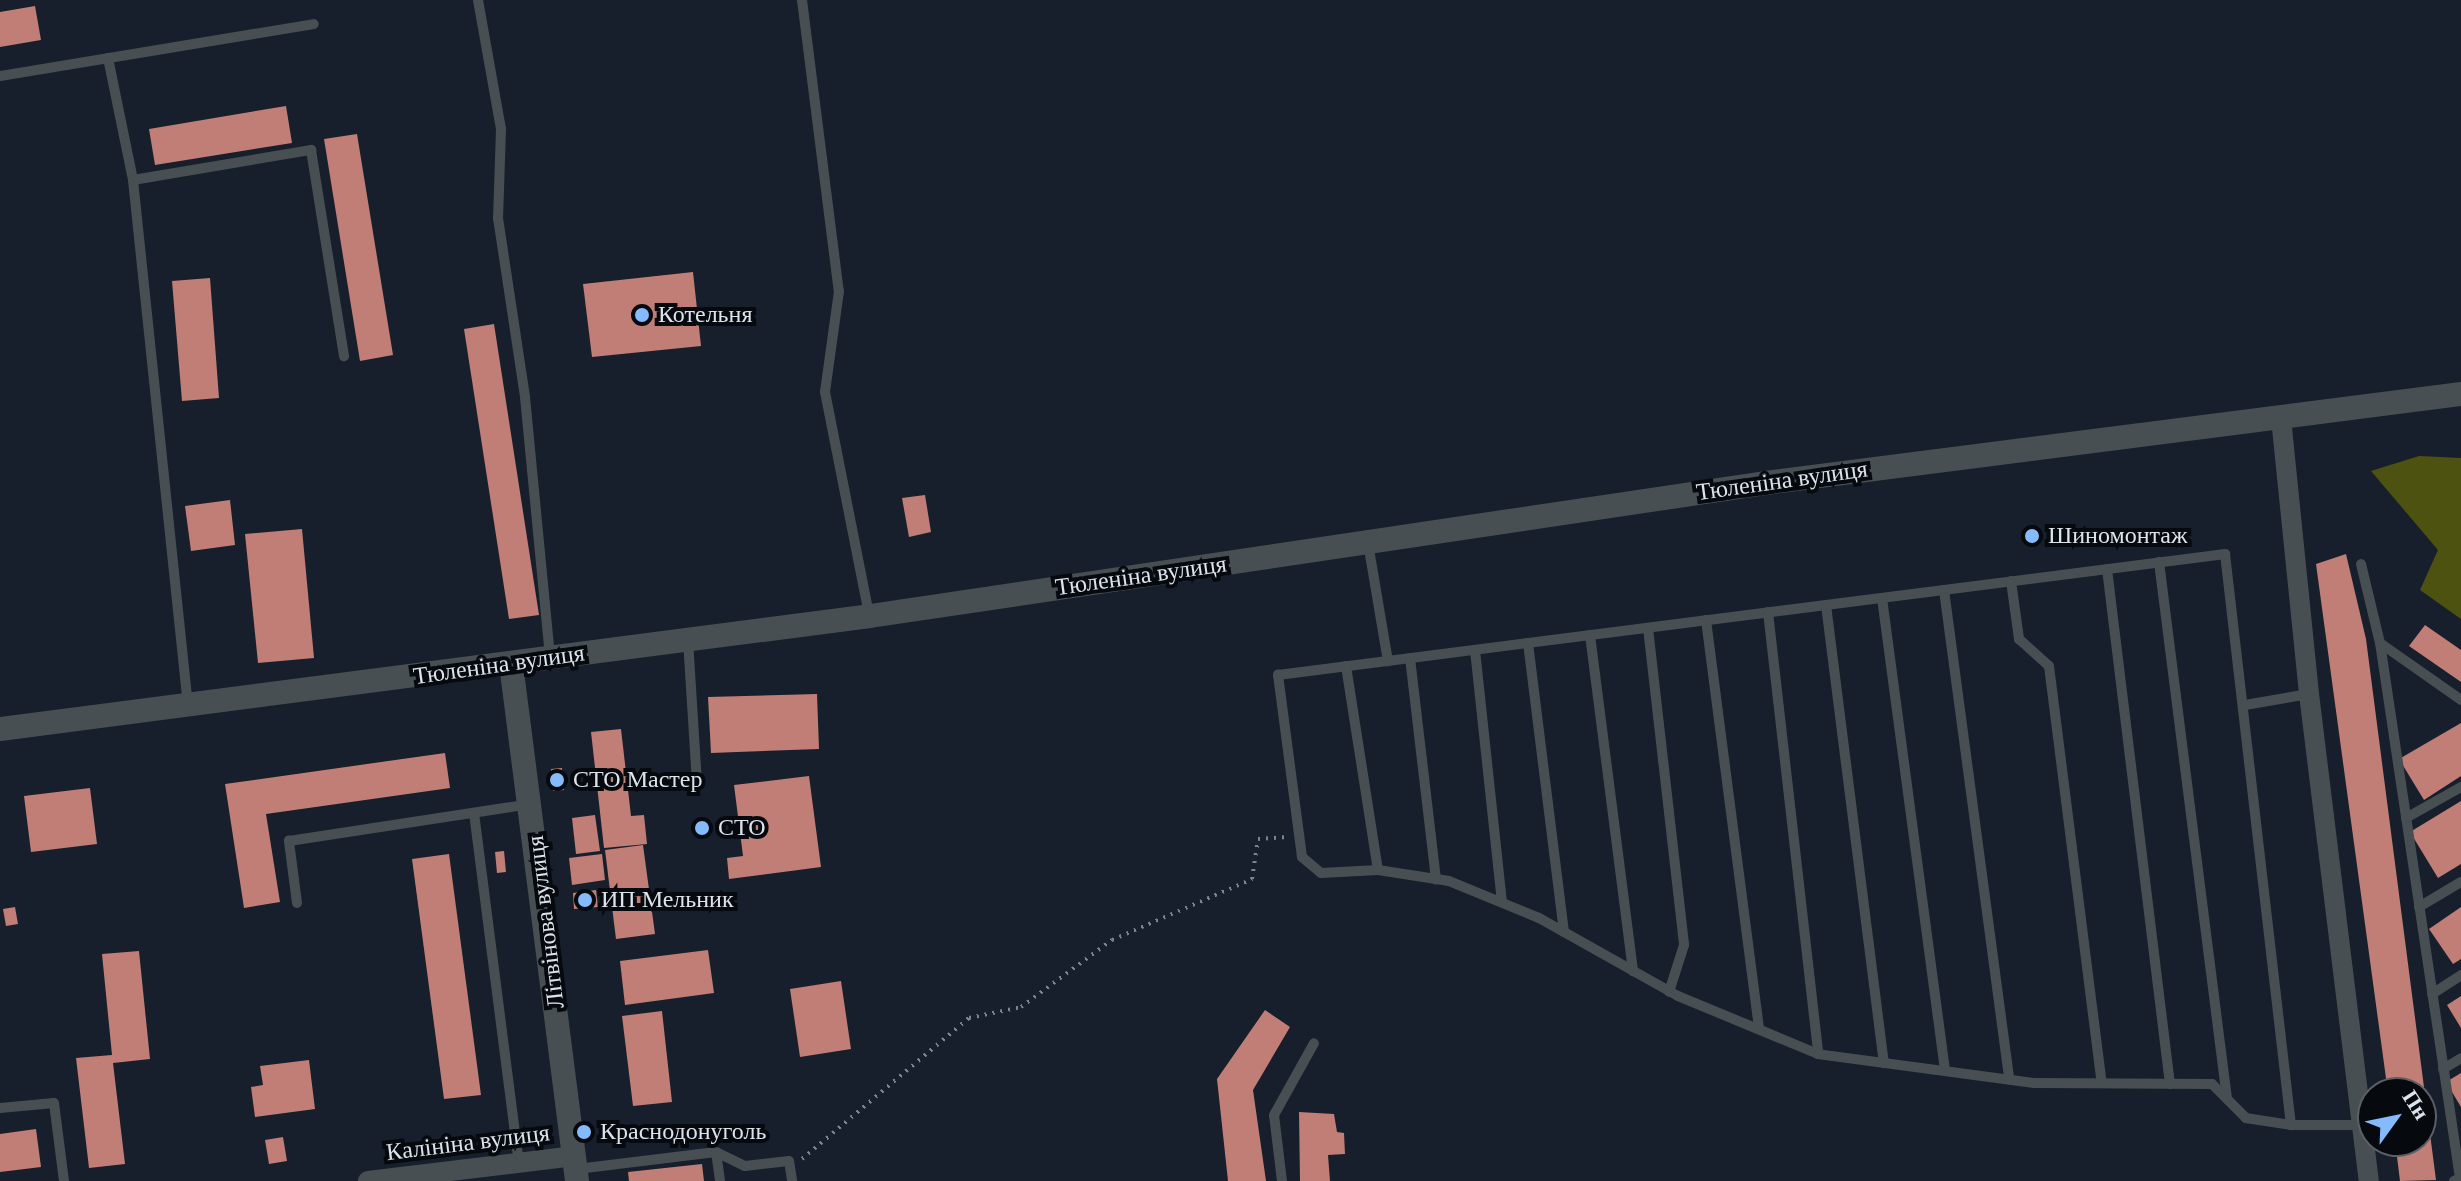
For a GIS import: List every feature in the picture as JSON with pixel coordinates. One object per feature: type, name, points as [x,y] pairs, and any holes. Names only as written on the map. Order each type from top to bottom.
[{"type":"street","name":"Тюленіна вулиця","points":[[0,729],[188,708],[688,638],[870,616],[1765,483],[2461,394]]},
{"type":"street","points":[[2281,418],[2309,694],[2357,1084]]},
{"type":"street","name":"Літвінова вулиця","points":[[511,664],[532,804],[575,1169]]},
{"type":"street","points":[[2366,1157],[2369,1181]]},
{"type":"street","name":"Калініна вулиця","points":[[368,1181],[422,1178],[519,1163],[575,1169]]},
{"type":"lane","points":[[478,0],[501,129],[498,218],[541,535],[550,658]]},
{"type":"lane","points":[[802,0],[839,291],[825,392],[870,616]]},
{"type":"lane","points":[[0,76],[314,24]]},
{"type":"lane","points":[[108,58],[133,180],[188,708]]},
{"type":"lane","points":[[133,180],[311,150],[344,356]]},
{"type":"lane","points":[[1368,543],[1388,661]]},
{"type":"lane","points":[[2291,1125],[2245,705],[2225,554],[1278,675],[1302,857],[1321,873],[1378,870],[1436,879],[1502,902],[1564,932],[1669,992],[1818,1054],[2009,1080],[2212,1084],[2246,1118],[2291,1125],[2357,1125]]},
{"type":"lane","points":[[2159,562],[2227,1099]]},
{"type":"lane","points":[[2361,564],[2380,643],[2443,1069],[2458,1149],[2458,1179]]},
{"type":"lane","points":[[2107,569],[2170,1084]]},
{"type":"lane","points":[[2011,581],[2019,639],[2049,666],[2102,1083]]},
{"type":"lane","points":[[1944,590],[2009,1080]]},
{"type":"lane","points":[[1882,598],[1945,1071]]},
{"type":"lane","points":[[1826,605],[1884,1063]]},
{"type":"lane","points":[[1768,612],[1818,1054]]},
{"type":"lane","points":[[1706,620],[1759,1028]]},
{"type":"lane","points":[[1648,628],[1684,945],[1669,992]]},
{"type":"lane","points":[[1590,635],[1633,971]]},
{"type":"lane","points":[[688,638],[697,782]]},
{"type":"lane","points":[[1528,643],[1564,932]]},
{"type":"lane","points":[[2380,643],[2461,700]]},
{"type":"lane","points":[[1475,650],[1502,902]]},
{"type":"lane","points":[[1410,658],[1436,879]]},
{"type":"lane","points":[[1346,666],[1378,870]]},
{"type":"lane","points":[[2245,705],[2309,694]]},
{"type":"lane","points":[[2406,818],[2461,787]]},
{"type":"lane","points":[[297,903],[289,841],[532,804]]},
{"type":"lane","points":[[474,813],[519,1163]]},
{"type":"lane","points":[[2419,907],[2461,882]]},
{"type":"lane","points":[[2432,994],[2461,975]]},
{"type":"lane","points":[[1282,1181],[1274,1115],[1314,1043]]},
{"type":"lane","points":[[2443,1069],[2461,1058]]},
{"type":"lane","points":[[0,1108],[54,1103],[64,1181]]},
{"type":"lane","points":[[575,1169],[716,1152],[745,1166],[789,1161],[792,1181]]},
{"type":"lane","points":[[716,1152],[720,1181]]},
{"type":"path","points":[[800,1160],[969,1018],[1021,1007],[1112,940],[1252,879],[1258,839],[1300,836]]},
{"type":"green space","points":[[2419,456],[2461,458],[2461,619],[2420,590],[2438,550],[2371,471]]},
{"type":"building","points":[[35,6],[41,40],[0,47],[0,12]]},
{"type":"building","points":[[286,106],[292,143],[155,165],[149,129]]},
{"type":"building","points":[[357,134],[393,355],[360,361],[324,139]]},
{"type":"building","name":"Котельня","points":[[693,272],[701,346],[592,357],[583,284]]},
{"type":"building","points":[[210,278],[219,398],[182,401],[172,281]]},
{"type":"building","points":[[494,324],[539,615],[509,619],[464,329]]},
{"type":"building","points":[[925,495],[931,532],[909,537],[902,498]]},
{"type":"building","points":[[230,500],[235,545],[191,551],[185,506]]},
{"type":"building","points":[[302,529],[314,658],[258,663],[245,534]]},
{"type":"building","points":[[2346,554],[2366,639],[2423,1077],[2386,1077],[2316,564]]},
{"type":"building","points":[[2425,625],[2461,650],[2461,682],[2409,646]]},
{"type":"building","points":[[817,694],[819,749],[711,753],[708,697]]},
{"type":"building","points":[[2461,723],[2461,776],[2424,800],[2399,759]]},
{"type":"building","points":[[621,729],[631,816],[644,815],[647,844],[604,848],[591,732]]},
{"type":"building","points":[[445,753],[450,788],[266,814],[280,902],[244,908],[225,784]]},
{"type":"building","name":"СТО Мастер","points":[[562,768],[564,790],[553,791],[551,769]]},
{"type":"building","points":[[809,776],[821,867],[729,879],[727,858],[743,856],[734,785]]},
{"type":"building","points":[[90,788],[97,844],[31,852],[24,796]]},
{"type":"building","points":[[2461,801],[2461,864],[2438,878],[2410,832]]},
{"type":"building","points":[[595,815],[600,851],[576,854],[572,818]]},
{"type":"building","points":[[643,845],[655,934],[616,939],[605,850]]},
{"type":"building","points":[[504,851],[506,872],[497,873],[495,852]]},
{"type":"building","points":[[449,854],[481,1095],[444,1099],[412,859]]},
{"type":"building","points":[[602,854],[605,880],[572,885],[569,858]]},
{"type":"building","name":"ИП Мельник","points":[[596,890],[598,907],[574,909],[573,893]]},
{"type":"building","points":[[15,907],[18,924],[6,926],[3,909]]},
{"type":"building","points":[[2461,907],[2461,959],[2453,964],[2429,929]]},
{"type":"building","points":[[708,950],[714,993],[625,1005],[620,961]]},
{"type":"building","points":[[139,951],[150,1059],[113,1063],[125,1164],[89,1168],[76,1058],[112,1055],[102,954]]},
{"type":"building","points":[[841,981],[851,1049],[800,1057],[790,989]]},
{"type":"building","points":[[2461,996],[2461,1028],[2447,1005]]},
{"type":"building","points":[[1265,1010],[1290,1027],[1253,1090],[1266,1181],[1228,1181],[1217,1079]]},
{"type":"building","points":[[662,1011],[672,1102],[633,1106],[622,1016]]},
{"type":"building","points":[[309,1060],[315,1109],[255,1117],[251,1087],[263,1085],[260,1066]]},
{"type":"building","points":[[2461,1073],[2461,1107],[2446,1082]]},
{"type":"building","points":[[1299,1112],[1334,1114],[1337,1132],[1344,1133],[1345,1154],[1328,1155],[1330,1181],[1300,1181]]},
{"type":"building","points":[[36,1129],[41,1167],[0,1172],[0,1134]]},
{"type":"building","points":[[283,1137],[287,1161],[269,1164],[265,1140]]},
{"type":"building","points":[[2397,1157],[2433,1157],[2436,1180],[2400,1181]]},
{"type":"building","points":[[702,1164],[704,1181],[629,1181],[628,1172]]},
{"type":"place","name":"Котельня","points":[[642,315]]},
{"type":"place","name":"Шиномонтаж","points":[[2032,536]]},
{"type":"place","name":"СТО Мастер","points":[[557,780]]},
{"type":"place","name":"СТО","points":[[702,828]]},
{"type":"place","name":"ИП Мельник","points":[[585,900]]},
{"type":"place","name":"Краснодонуголь","points":[[584,1132]]}]
